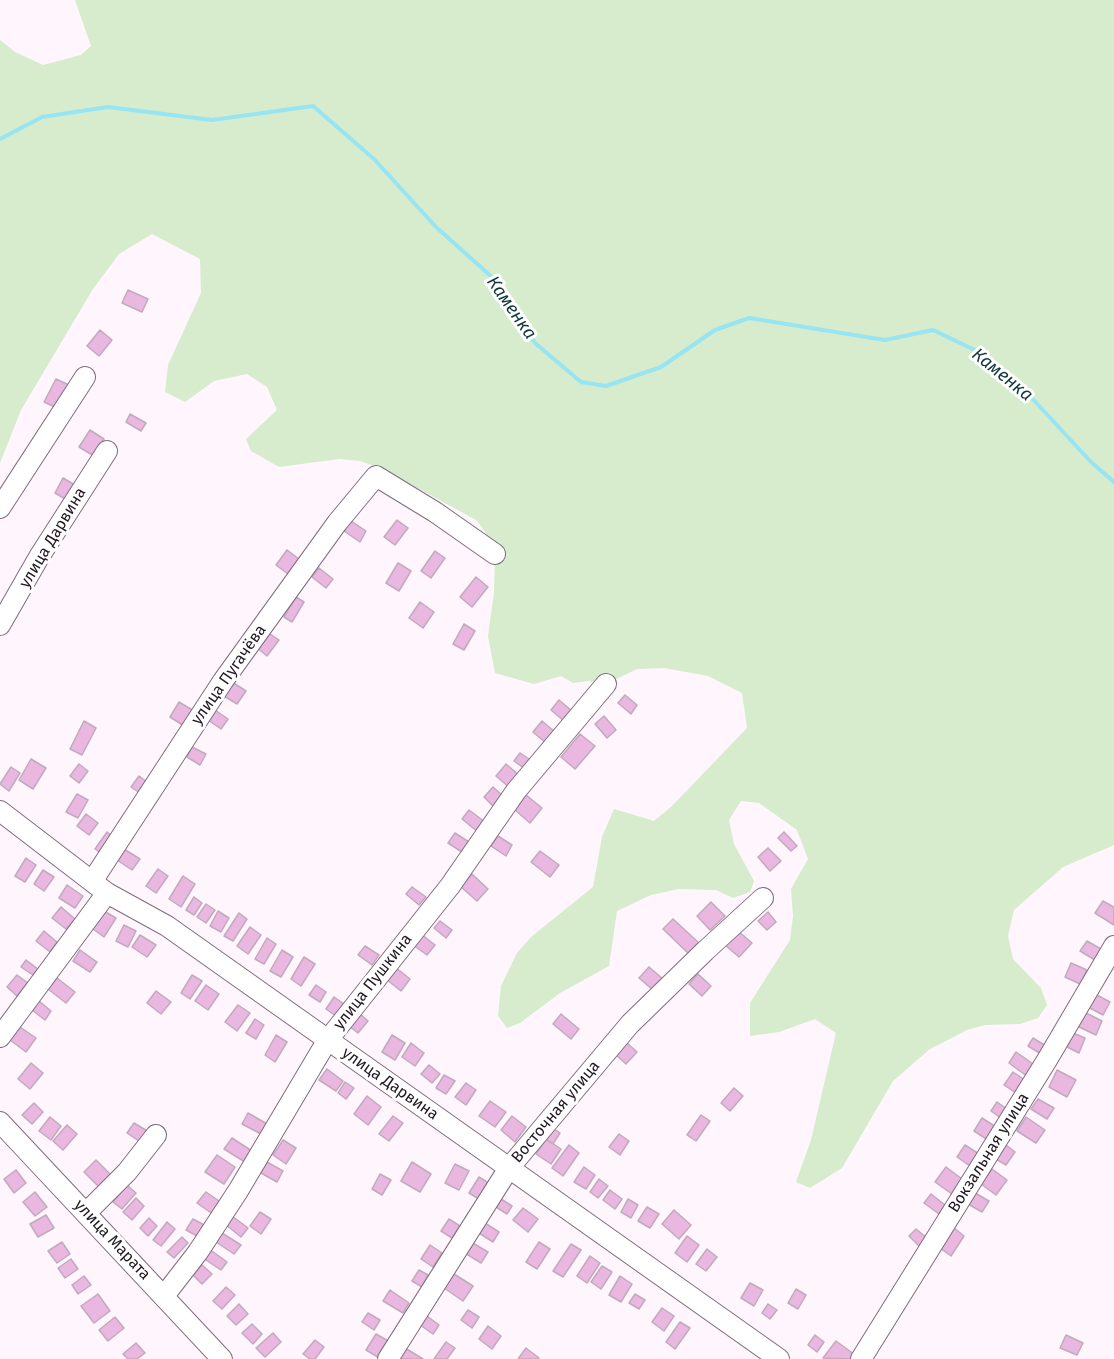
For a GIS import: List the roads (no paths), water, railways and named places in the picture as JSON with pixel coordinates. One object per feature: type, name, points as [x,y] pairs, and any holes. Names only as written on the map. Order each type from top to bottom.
[{"type":"street","points":[[0,508],[85,377]]},
{"type":"street","name":"улица Дарвина","points":[[0,625],[39,557],[107,451]]},
{"type":"street","name":"улица Пугачёва","points":[[0,1037],[100,886],[223,681],[337,523],[376,476],[435,512],[495,554]]},
{"type":"street","name":"улица Пушкина","points":[[164,1296],[198,1252],[238,1191],[327,1041],[450,886],[516,791],[606,684]]},
{"type":"street","name":"улица Дарвина","points":[[0,811],[100,886],[168,926],[327,1041],[779,1359]]},
{"type":"street","name":"Восточная улица","points":[[388,1359],[509,1168],[630,1024],[763,898]]},
{"type":"street","name":"Вокзальная улица","points":[[861,1359],[1047,1060],[1114,946]]},
{"type":"street","name":"улица Марата","points":[[0,1122],[222,1359]]},
{"type":"street","points":[[86,1213],[127,1172],[156,1135]]},
{"type":"waterway","name":"Каменка","points":[[0,139],[42,117],[108,107],[212,120],[313,106],[374,159],[436,227],[494,279],[535,343],[581,382],[606,386],[661,367],[715,330],[749,318],[885,340],[933,330],[981,353],[1029,395],[1091,462],[1114,482]]}]
